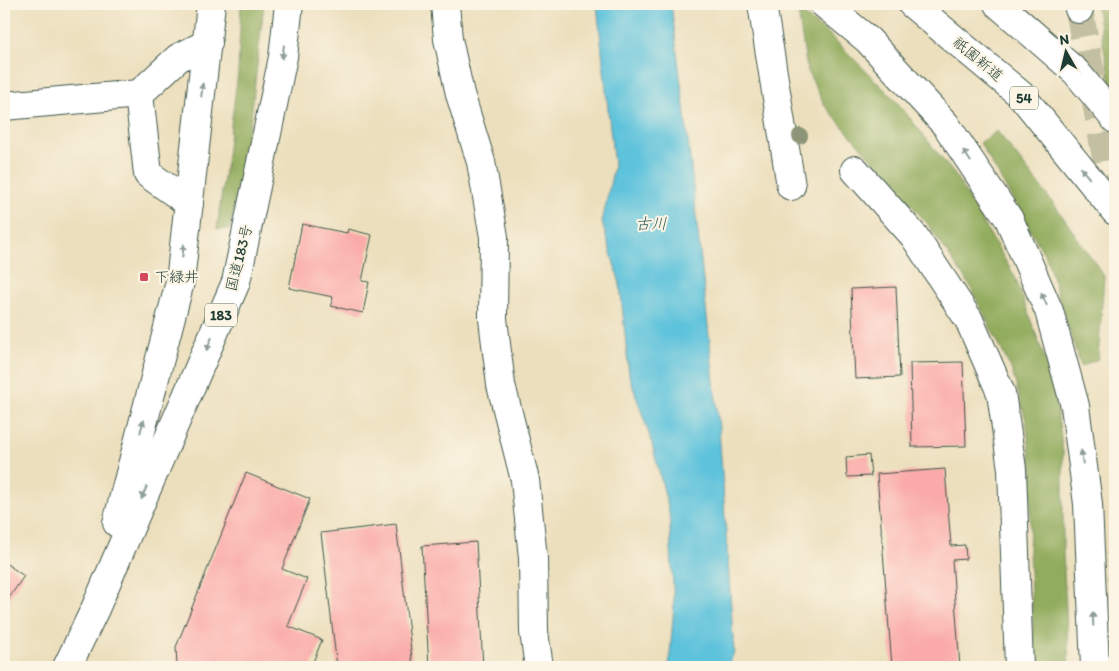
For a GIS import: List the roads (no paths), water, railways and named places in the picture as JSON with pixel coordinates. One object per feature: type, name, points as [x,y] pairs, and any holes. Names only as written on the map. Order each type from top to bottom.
[{"type":"main road","name":"国道183号","points":[[95,609],[180,282],[212,4]]},
{"type":"main road","name":"国道183号","points":[[67,667],[95,609],[236,282],[283,57],[289,4]]},
{"type":"main road","points":[[445,4],[448,39],[460,94],[481,162],[494,237],[494,328],[500,385],[525,480],[533,558],[534,632],[539,667]]},
{"type":"main road","points":[[762,4],[791,186]]},
{"type":"main road","points":[[824,4],[868,40],[946,125],[1009,219],[1049,311],[1075,406],[1088,504],[1095,667]]},
{"type":"main road","name":"祇園新道","points":[[912,4],[1021,95],[1115,211]]},
{"type":"main road","points":[[998,4],[1076,72],[1115,119]]},
{"type":"main road","points":[[4,106],[138,94],[178,58],[208,43]]},
{"type":"main road","points":[[138,94],[148,174],[189,203]]},
{"type":"main road","points":[[855,170],[914,236],[969,320],[1001,394],[1012,469],[1019,667]]},
{"type":"water","name":"古川","points":[[597,4],[671,4],[687,131],[719,428],[734,652],[728,667],[669,667],[674,605],[669,511],[651,440],[629,375],[620,284],[602,222],[614,166]]},
{"type":"tunnel","points":[[1079,9],[1115,207]]},
{"type":"place","name":"下緑井","points":[[144,277]]}]
